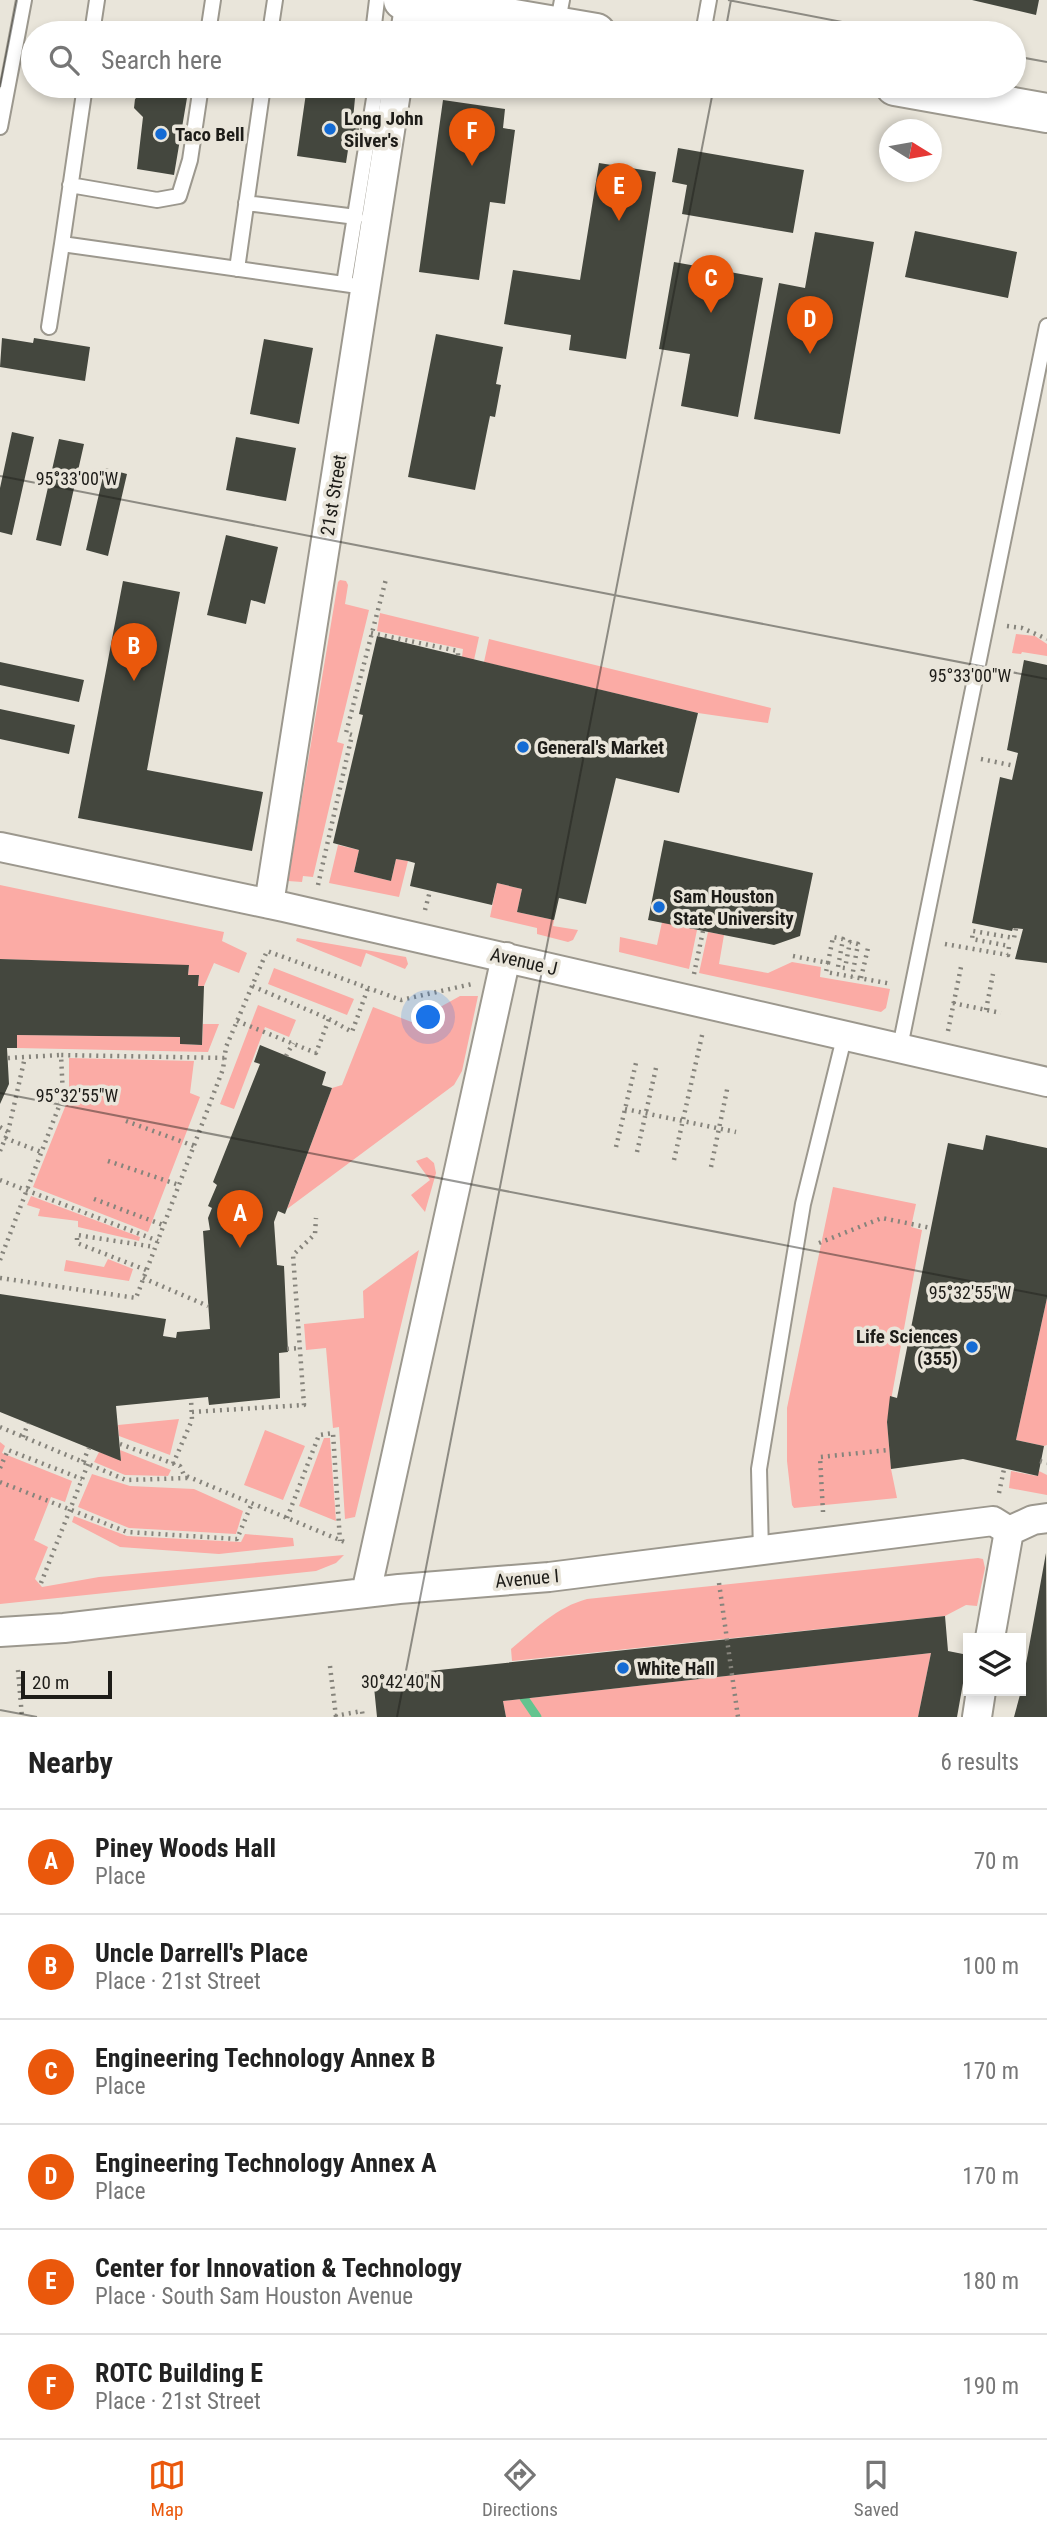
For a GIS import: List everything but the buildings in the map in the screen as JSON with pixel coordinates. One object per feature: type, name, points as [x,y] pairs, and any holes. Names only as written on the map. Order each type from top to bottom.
[{"type":"main road","points":[[399,9],[461,5],[559,13]]},
{"type":"main road","points":[[963,98],[1047,113]]},
{"type":"street","name":"21st Street","points":[[269,904],[355,285],[394,98]]},
{"type":"street","name":"Avenue J","points":[[0,847],[506,957],[1047,1082]]},
{"type":"street","points":[[366,1593],[506,957]]},
{"type":"street","points":[[991,1633],[1009,1531],[1033,1520],[1047,1518]]},
{"type":"street","name":"Avenue I","points":[[0,1632],[64,1628],[366,1593],[549,1577],[993,1521],[1009,1531]]},
{"type":"street","points":[[977,1717],[980,1696]]},
{"type":"lane","points":[[0,127],[24,0]]},
{"type":"lane","points":[[94,21],[97,0]]},
{"type":"lane","points":[[210,21],[213,0]]},
{"type":"lane","points":[[272,21],[275,0]]},
{"type":"lane","points":[[705,21],[709,0]]},
{"type":"lane","points":[[386,21],[399,9]]},
{"type":"lane","points":[[49,327],[83,98]]},
{"type":"lane","points":[[70,185],[157,200],[179,196],[190,160],[199,98]]},
{"type":"lane","points":[[237,269],[261,98]]},
{"type":"lane","points":[[62,244],[355,285],[356,217],[374,98]]},
{"type":"lane","points":[[246,203],[356,217]]},
{"type":"lane","points":[[900,1046],[1047,326]]},
{"type":"lane","points":[[761,1552],[759,1469],[803,1205],[845,1034]]},
{"type":"path","points":[[318,884],[352,735],[346,733],[386,579]]},
{"type":"path","points":[[1006,626],[1022,628],[1047,639]]},
{"type":"path","points":[[371,633],[458,651],[458,656]]},
{"type":"path","points":[[960,755],[1015,766]]},
{"type":"path","points":[[945,944],[1008,955],[1009,946],[972,939],[973,931],[1014,938],[1016,928]]},
{"type":"path","points":[[694,974],[703,931]]},
{"type":"path","points":[[852,977],[858,944],[850,942],[845,968],[838,967],[843,939],[833,937],[827,972],[852,977],[861,978],[894,985],[892,995]]},
{"type":"path","points":[[861,978],[868,948]]},
{"type":"path","points":[[0,1278],[136,1298],[223,1069],[226,1047],[267,951],[401,1000],[473,984]]},
{"type":"path","points":[[793,956],[828,963]]},
{"type":"path","points":[[947,1033],[961,967]]},
{"type":"path","points":[[986,1010],[993,974]]},
{"type":"path","points":[[252,986],[329,1019],[352,1032],[368,988]]},
{"type":"path","points":[[953,1003],[1001,1013]]},
{"type":"path","points":[[237,1021],[316,1053],[329,1019]]},
{"type":"path","points":[[674,1160],[703,1031]]},
{"type":"path","points":[[286,1056],[293,1044]]},
{"type":"path","points":[[8,1058],[61,1055],[225,1058]]},
{"type":"path","points":[[0,1260],[63,1096],[61,1055]]},
{"type":"path","points":[[0,1151],[25,1057]]},
{"type":"path","points":[[616,1147],[636,1063]]},
{"type":"path","points":[[637,1152],[656,1068]]},
{"type":"path","points":[[711,1167],[728,1086]]},
{"type":"path","points":[[625,1108],[736,1132]]},
{"type":"path","points":[[126,1121],[194,1146]]},
{"type":"path","points":[[0,1127],[6,1135],[41,1152]]},
{"type":"path","points":[[108,1161],[179,1185]]},
{"type":"path","points":[[0,1180],[158,1241]]},
{"type":"path","points":[[94,1199],[163,1225]]},
{"type":"path","points":[[192,1412],[304,1405],[293,1255],[315,1234],[316,1218]]},
{"type":"path","points":[[796,1252],[881,1218],[931,1228]]},
{"type":"path","points":[[146,1270],[78,1243],[77,1235],[155,1247]]},
{"type":"path","points":[[143,1278],[208,1306]]},
{"type":"path","points":[[287,1349],[301,1348]]},
{"type":"path","points":[[173,1464],[192,1420],[191,1399]]},
{"type":"path","points":[[23,1437],[28,1423]]},
{"type":"path","points":[[0,1427],[125,1480],[193,1478]]},
{"type":"path","points":[[287,1518],[320,1435],[333,1433],[340,1541]]},
{"type":"path","points":[[120,1444],[180,1466],[184,1475],[348,1544]]},
{"type":"path","points":[[41,1583],[82,1479],[89,1448]]},
{"type":"path","points":[[0,1468],[8,1450],[82,1479]]},
{"type":"path","points":[[823,1512],[820,1457],[889,1450]]},
{"type":"path","points":[[1040,1461],[1047,1463]]},
{"type":"path","points":[[0,1482],[127,1532],[237,1539],[252,1503]]},
{"type":"path","points":[[719,1583],[738,1717]]},
{"type":"path","points":[[330,1666],[335,1716],[362,1711],[363,1717]]},
{"type":"path","points":[[18,1670],[22,1717]]},
{"type":"shaded area","points":[[346,581],[348,585],[345,604],[369,610],[337,742],[344,744],[313,877],[303,876],[302,882],[288,881],[338,582]]},
{"type":"shaded area","points":[[380,613],[479,637],[474,660],[462,657],[463,649],[377,631]]},
{"type":"shaded area","points":[[1016,634],[1035,636],[1047,644],[1047,656],[1012,653]]},
{"type":"shaded area","points":[[489,639],[771,708],[768,723],[698,713],[484,662]]},
{"type":"shaded area","points":[[338,845],[359,850],[354,872],[391,881],[396,859],[408,861],[399,897],[329,883]]},
{"type":"shaded area","points":[[497,883],[522,889],[517,912],[554,920],[553,926],[578,930],[573,940],[568,942],[537,934],[537,928],[490,917]]},
{"type":"shaded area","points":[[0,885],[224,932],[222,941],[247,953],[239,973],[214,963],[204,986],[198,986],[199,976],[188,975],[189,966],[0,959]]},
{"type":"shaded area","points":[[662,922],[697,930],[689,969],[619,952],[620,937],[657,945]]},
{"type":"shaded area","points":[[708,932],[724,935],[719,964],[768,973],[792,962],[821,967],[820,977],[890,989],[886,1008],[881,1012],[699,973]]},
{"type":"shaded area","points":[[297,938],[406,957],[408,964],[405,969],[366,953],[361,967],[296,941]]},
{"type":"shaded area","points":[[274,968],[354,999],[347,1015],[268,984]]},
{"type":"shaded area","points":[[460,996],[478,996],[462,1071],[454,1085],[287,1209],[332,1088],[342,1085],[373,1007],[427,1028],[433,1011]]},
{"type":"shaded area","points":[[258,1005],[296,1020],[289,1037],[265,1027],[234,1109],[220,1104]]},
{"type":"shaded area","points":[[203,1024],[219,1024],[208,1052],[17,1048],[17,1035],[180,1037],[180,1044],[202,1045]]},
{"type":"shaded area","points":[[69,1058],[194,1061],[190,1093],[200,1097],[148,1232],[33,1187],[69,1097]]},
{"type":"shaded area","points":[[427,1157],[434,1163],[436,1173],[425,1212],[411,1195],[430,1180],[416,1161]]},
{"type":"shaded area","points":[[833,1187],[916,1204],[911,1227],[922,1230],[887,1422],[891,1469],[897,1498],[794,1508],[787,1461],[787,1408]]},
{"type":"shaded area","points":[[31,1196],[140,1237],[139,1241],[78,1227],[78,1221],[38,1216],[40,1209],[27,1205]]},
{"type":"shaded area","points":[[419,1250],[355,1517],[345,1519],[339,1427],[333,1428],[326,1348],[306,1350],[304,1324],[364,1318],[363,1291]]},
{"type":"shaded area","points":[[108,1259],[133,1269],[129,1281],[64,1271],[66,1260],[104,1267]]},
{"type":"shaded area","points":[[1047,1298],[1047,1445],[1044,1446],[1016,1440]]},
{"type":"shaded area","points":[[179,1419],[170,1455],[119,1436],[118,1425]]},
{"type":"shaded area","points":[[265,1430],[305,1446],[283,1500],[244,1485]]},
{"type":"shaded area","points":[[324,1438],[330,1438],[336,1521],[299,1506]]},
{"type":"shaded area","points":[[0,1442],[5,1446],[2,1453],[72,1481],[65,1502],[51,1497],[34,1540],[48,1547],[35,1579],[42,1587],[99,1577],[344,1555],[336,1563],[316,1571],[0,1604]]},
{"type":"shaded area","points":[[120,1450],[171,1470],[168,1476],[125,1475],[94,1462],[99,1452],[121,1460]]},
{"type":"shaded area","points":[[1011,1471],[1037,1476],[1039,1471],[1047,1475],[1047,1495],[1009,1488]]},
{"type":"shaded area","points":[[92,1474],[130,1486],[194,1489],[243,1511],[236,1534],[129,1528],[78,1507]]},
{"type":"shaded area","points":[[74,1516],[127,1536],[241,1542],[245,1534],[293,1538],[294,1546],[219,1554],[120,1547],[72,1522]]},
{"type":"shaded area","points":[[983,1559],[985,1568],[977,1606],[966,1605],[945,1616],[512,1661],[511,1649],[556,1613],[587,1599]]},
{"type":"shaded area","points":[[931,1653],[918,1717],[506,1717],[503,1701]]},
{"type":"waterway","points":[[524,1698],[537,1717]]},
{"type":"place","name":"Long John Silver's","points":[[330,129]]},
{"type":"place","name":"Taco Bell","points":[[161,134]]},
{"type":"place","name":"ROTC Building E","points":[[472,166]]},
{"type":"place","name":"Center for Innovation & Technology","points":[[619,221]]},
{"type":"place","name":"Engineering Technology Annex B","points":[[711,313]]},
{"type":"place","name":"Engineering Technology Annex A","points":[[810,354]]},
{"type":"place","name":"Uncle Darrell's Place","points":[[134,681]]},
{"type":"place","name":"General's Market","points":[[523,747]]},
{"type":"place","name":"Sam Houston State University","points":[[659,907]]},
{"type":"place","name":"Piney Woods Hall","points":[[240,1248]]},
{"type":"place","name":"Life Sciences (355)","points":[[972,1347]]},
{"type":"place","name":"White Hall","points":[[623,1668]]}]
